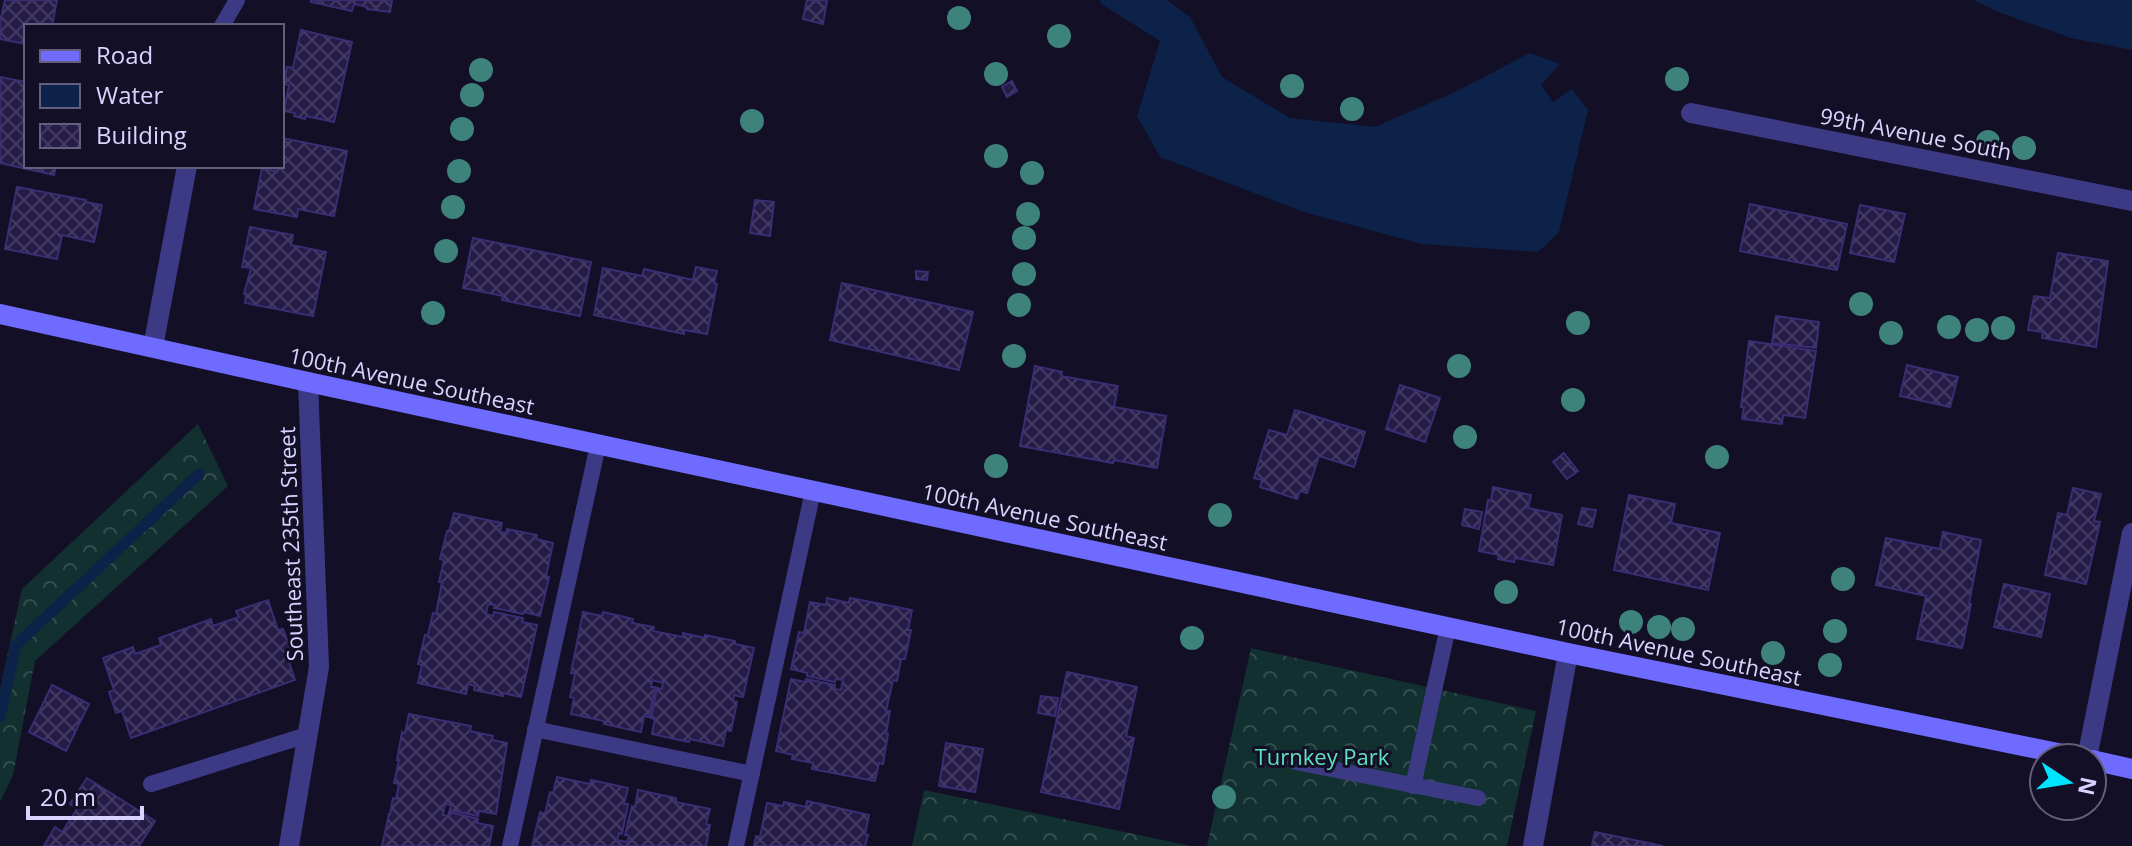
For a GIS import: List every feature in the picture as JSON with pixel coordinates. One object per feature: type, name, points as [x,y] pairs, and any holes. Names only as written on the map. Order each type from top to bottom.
[{"type":"street","name":"99th Avenue South","points":[[1691,113],[2132,201]]},
{"type":"street","points":[[153,347],[187,168]]},
{"type":"street","name":"100th Avenue Southeast","points":[[0,314],[1568,653],[2028,747]]},
{"type":"street","name":"Southeast 235th Street","points":[[289,846],[319,667],[308,382]]},
{"type":"street","points":[[2090,742],[2132,533]]},
{"type":"street","points":[[1533,846],[1568,653]]},
{"type":"street","name":"100th Avenue Southeast","points":[[2108,764],[2132,769]]},
{"type":"lane","points":[[223,24],[237,0]]},
{"type":"lane","points":[[510,846],[598,445]]},
{"type":"lane","points":[[736,846],[813,491]]},
{"type":"lane","points":[[1413,786],[1448,627]]},
{"type":"lane","points":[[535,729],[752,774]]},
{"type":"lane","points":[[151,784],[307,735]]},
{"type":"lane","points":[[1296,762],[1478,798]]},
{"type":"green space","points":[[198,424],[228,486],[35,661],[13,775],[0,802],[0,689],[22,589]]},
{"type":"green space","name":"Turnkey Park","points":[[1251,648],[1536,711],[1507,846],[1207,846]]},
{"type":"green space","points":[[924,790],[1191,846],[912,846]]},
{"type":"water","points":[[1101,0],[1167,0],[1190,17],[1222,77],[1290,118],[1375,127],[1455,92],[1530,53],[1560,64],[1541,85],[1553,102],[1572,89],[1588,110],[1559,232],[1538,252],[1422,244],[1304,212],[1160,157],[1137,116],[1160,41],[1100,3]]},
{"type":"water","points":[[1973,0],[2132,0],[2132,50],[2071,38]]},
{"type":"building","points":[[5,0],[57,0],[52,24],[24,24],[24,44],[0,39]]},
{"type":"building","points":[[311,0],[392,0],[390,12],[354,4],[352,11]]},
{"type":"building","points":[[807,0],[827,0],[823,24],[803,19]]},
{"type":"building","points":[[301,30],[352,42],[334,122],[306,116],[305,119],[284,111],[289,85],[284,84],[287,67],[293,68]]},
{"type":"building","points":[[0,77],[24,82],[24,168],[56,168],[54,175],[0,163]]},
{"type":"building","points":[[1012,81],[1017,91],[1007,97],[1002,87]]},
{"type":"building","points":[[284,138],[347,151],[334,216],[298,209],[297,217],[254,209],[262,168],[274,171],[275,168],[284,168]]},
{"type":"building","points":[[17,187],[102,205],[94,242],[62,235],[57,259],[5,249]]},
{"type":"building","points":[[755,200],[774,202],[770,236],[750,233]]},
{"type":"building","points":[[1750,204],[1847,224],[1837,270],[1740,251]]},
{"type":"building","points":[[1860,205],[1905,214],[1894,262],[1850,253]]},
{"type":"building","points":[[250,227],[293,235],[291,245],[326,252],[313,316],[245,303],[244,294],[251,268],[242,267]]},
{"type":"building","points":[[473,238],[591,262],[580,316],[502,300],[503,296],[463,288]]},
{"type":"building","points":[[2058,253],[2108,261],[2096,347],[2042,338],[2043,332],[2028,330],[2034,296],[2050,298]]},
{"type":"building","points":[[696,267],[717,271],[707,334],[684,330],[684,334],[594,315],[603,268],[642,276],[644,269],[693,280]]},
{"type":"building","points":[[916,271],[928,272],[927,280],[916,279]]},
{"type":"building","points":[[842,283],[973,312],[959,370],[830,340]]},
{"type":"building","points":[[1776,316],[1819,322],[1816,348],[1772,343]]},
{"type":"building","points":[[1749,341],[1816,351],[1805,418],[1783,415],[1782,424],[1742,419]]},
{"type":"building","points":[[1907,365],[1958,377],[1950,407],[1900,396]]},
{"type":"building","points":[[1035,366],[1062,372],[1061,376],[1118,386],[1114,407],[1166,416],[1157,468],[1020,446]]},
{"type":"building","points":[[1400,385],[1440,398],[1425,442],[1386,429]]},
{"type":"building","points":[[1295,410],[1365,432],[1354,467],[1319,456],[1307,493],[1300,491],[1297,499],[1260,487],[1262,480],[1254,478],[1269,430],[1287,435]]},
{"type":"building","points":[[1564,453],[1578,471],[1567,479],[1553,462]]},
{"type":"building","points":[[1493,487],[1531,495],[1528,508],[1562,515],[1553,565],[1515,558],[1514,562],[1498,559],[1499,555],[1479,551]]},
{"type":"building","points":[[2073,488],[2101,494],[2094,521],[2100,522],[2086,584],[2045,575],[2058,513],[2067,515]]},
{"type":"building","points":[[1629,495],[1675,504],[1671,523],[1720,533],[1708,590],[1614,570]]},
{"type":"building","points":[[1582,508],[1596,510],[1592,527],[1578,524]]},
{"type":"building","points":[[1465,509],[1482,512],[1479,529],[1462,525]]},
{"type":"building","points":[[454,513],[502,523],[500,532],[506,533],[507,529],[537,535],[536,539],[553,543],[540,616],[494,608],[495,605],[488,604],[486,614],[493,616],[494,612],[523,618],[522,622],[537,625],[521,697],[474,690],[475,686],[468,684],[466,694],[418,683],[422,665],[418,664],[425,635],[428,635],[433,613],[436,614],[442,582],[439,582],[444,560],[440,559]]},
{"type":"building","points":[[1943,532],[1981,540],[1962,648],[1917,639],[1926,596],[1876,585],[1886,538],[1940,549]]},
{"type":"building","points":[[2004,584],[2050,594],[2041,637],[1994,627]]},
{"type":"building","points":[[827,598],[849,603],[850,598],[912,610],[905,659],[901,659],[897,681],[893,680],[886,711],[890,711],[883,764],[879,763],[875,781],[812,769],[813,763],[792,759],[793,755],[776,751],[791,679],[835,685],[834,689],[841,690],[843,680],[836,679],[835,682],[791,669],[799,632],[804,633],[810,602],[826,605]]},
{"type":"building","points":[[268,600],[278,630],[283,629],[291,652],[286,653],[295,680],[131,738],[122,711],[116,713],[109,692],[114,690],[103,658],[133,647],[135,654],[161,645],[159,638],[211,619],[213,626],[239,617],[236,611]]},
{"type":"building","points":[[583,612],[602,616],[603,612],[633,619],[632,623],[654,627],[653,631],[683,637],[683,633],[705,638],[705,635],[754,648],[743,697],[734,695],[733,701],[737,702],[731,731],[726,730],[723,746],[652,734],[655,719],[651,718],[657,688],[662,689],[663,683],[652,680],[651,687],[655,687],[649,717],[644,716],[641,732],[571,714],[574,698],[570,697],[575,674],[571,673]]},
{"type":"building","points":[[1067,672],[1137,687],[1126,736],[1134,738],[1119,809],[1041,792]]},
{"type":"building","points":[[52,685],[89,704],[66,751],[29,732]]},
{"type":"building","points":[[1041,696],[1058,698],[1055,716],[1038,713]]},
{"type":"building","points":[[409,714],[471,726],[470,731],[507,743],[496,814],[479,811],[478,816],[450,810],[451,805],[445,804],[443,815],[448,816],[449,812],[493,826],[489,846],[382,846],[393,798],[396,799],[399,784],[394,783],[397,760]]},
{"type":"building","points":[[946,743],[983,749],[975,792],[939,786]]},
{"type":"building","points":[[557,777],[628,788],[622,834],[619,833],[617,840],[627,842],[629,836],[625,835],[638,790],[710,809],[706,846],[532,846],[540,812],[545,814]]},
{"type":"building","points":[[87,778],[155,821],[139,846],[44,846],[55,827],[62,832],[77,809],[70,804]]},
{"type":"building","points":[[807,801],[869,815],[865,846],[754,846],[756,836],[760,837],[767,803],[783,806],[784,802],[806,807]]},
{"type":"building","points":[[1595,832],[1663,846],[1592,846]]},
{"type":"waterway","points":[[0,717],[16,645],[199,474]]}]
